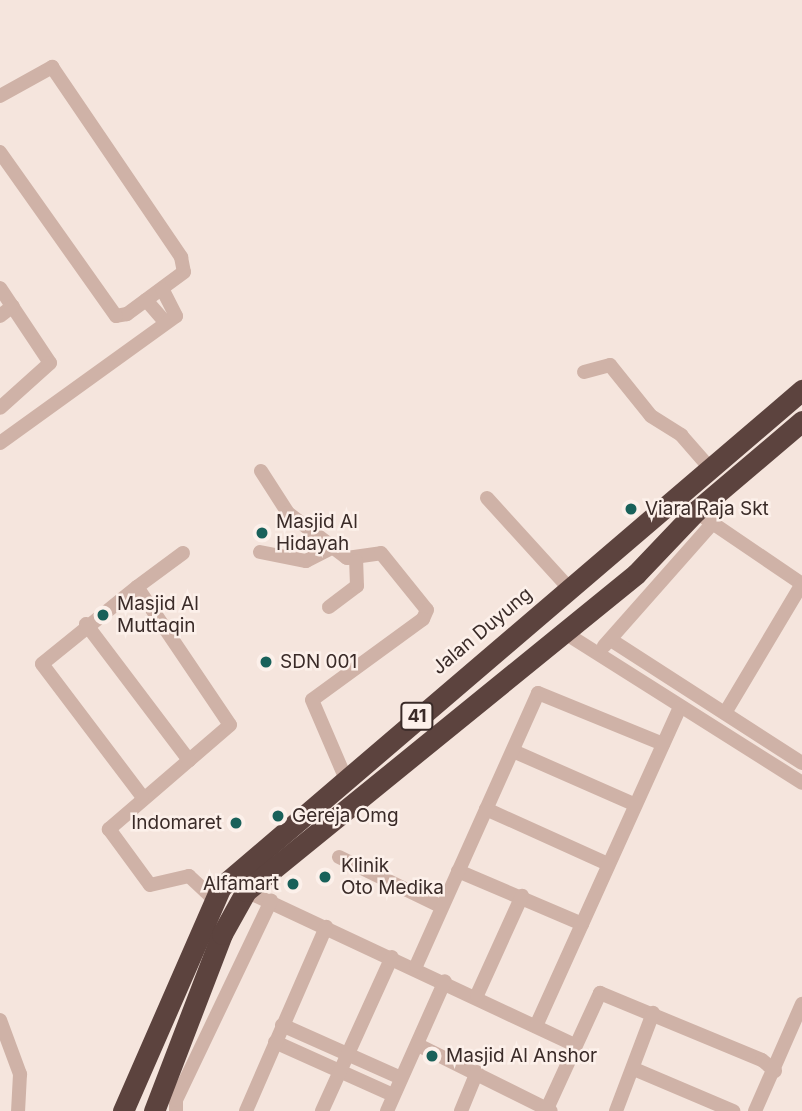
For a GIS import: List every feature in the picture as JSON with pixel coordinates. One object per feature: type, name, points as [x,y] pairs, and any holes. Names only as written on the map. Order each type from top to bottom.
[{"type":"highway","name":"Jalan Duyung","points":[[123,1111],[215,900],[247,859],[802,390]]},
{"type":"highway","name":"41","points":[[154,1111],[222,934],[246,891],[617,588],[653,555],[704,518],[802,421]]},
{"type":"highway","points":[[631,534],[631,555],[653,555]]},
{"type":"highway","points":[[595,565],[618,565],[617,588]]},
{"type":"street","points":[[0,96],[52,67],[185,264],[162,289],[116,316],[0,152]]},
{"type":"street","points":[[0,288],[50,363],[0,408]]},
{"type":"street","points":[[162,289],[171,319]]},
{"type":"street","points":[[146,300],[171,319]]},
{"type":"street","points":[[0,316],[13,306]]},
{"type":"street","points":[[0,443],[171,319]]},
{"type":"street","points":[[584,372],[610,365],[651,416],[681,435],[709,467]]},
{"type":"street","points":[[261,471],[288,513],[356,561]]},
{"type":"street","points":[[488,498],[569,588]]},
{"type":"street","points":[[596,654],[611,640],[704,518],[802,584],[713,727]]},
{"type":"street","points":[[260,552],[306,561],[336,546]]},
{"type":"street","points":[[142,796],[43,669],[45,655],[183,553]]},
{"type":"street","points":[[345,776],[312,700],[423,619],[427,610],[381,553],[356,561]]},
{"type":"street","points":[[328,607],[357,586],[356,561]]},
{"type":"street","points":[[136,587],[229,719],[229,731],[110,823],[111,836],[150,886],[189,876],[215,900]]},
{"type":"street","points":[[86,624],[189,760]]},
{"type":"street","points":[[562,631],[679,709],[713,727],[802,783]]},
{"type":"street","points":[[611,640],[802,763],[785,773]]},
{"type":"street","points":[[416,967],[538,693],[545,692],[663,744]]},
{"type":"street","points":[[536,1026],[679,709]]},
{"type":"street","points":[[513,751],[634,804]]},
{"type":"street","points":[[486,809],[608,864]]},
{"type":"street","points":[[339,857],[442,906]]},
{"type":"street","points":[[458,871],[523,896],[582,924]]},
{"type":"street","points":[[246,891],[477,995],[575,1045]]},
{"type":"street","points":[[477,995],[523,896]]},
{"type":"street","points":[[176,1111],[176,1100],[271,901]]},
{"type":"street","points":[[246,1111],[326,927]]},
{"type":"street","points":[[322,1111],[392,957]]},
{"type":"street","points":[[387,1111],[445,981]]},
{"type":"street","points":[[418,1045],[477,1072],[548,1110],[600,993],[653,1013],[775,1072]]},
{"type":"street","points":[[755,1111],[775,1072],[802,1007]]},
{"type":"street","points":[[616,1111],[653,1013]]},
{"type":"street","points":[[0,1020],[20,1074],[18,1111]]},
{"type":"street","points":[[282,1025],[401,1078]]},
{"type":"street","points":[[275,1042],[393,1095]]},
{"type":"street","points":[[634,1069],[733,1111]]},
{"type":"street","points":[[461,1111],[477,1072]]},
{"type":"place","name":"Viara Raja Skt","points":[[631,509]]},
{"type":"place","name":"Masjid Al Hidayah","points":[[262,533]]},
{"type":"place","name":"Masjid Al Muttaqin","points":[[103,615]]},
{"type":"place","name":"SDN 001","points":[[266,662]]},
{"type":"place","name":"Gereja Omg","points":[[278,816]]},
{"type":"place","name":"Indomaret","points":[[236,823]]},
{"type":"place","name":"Klinik Oto Medika","points":[[325,877]]},
{"type":"place","name":"Alfamart","points":[[293,884]]},
{"type":"place","name":"Masjid Al Anshor","points":[[432,1056]]}]
